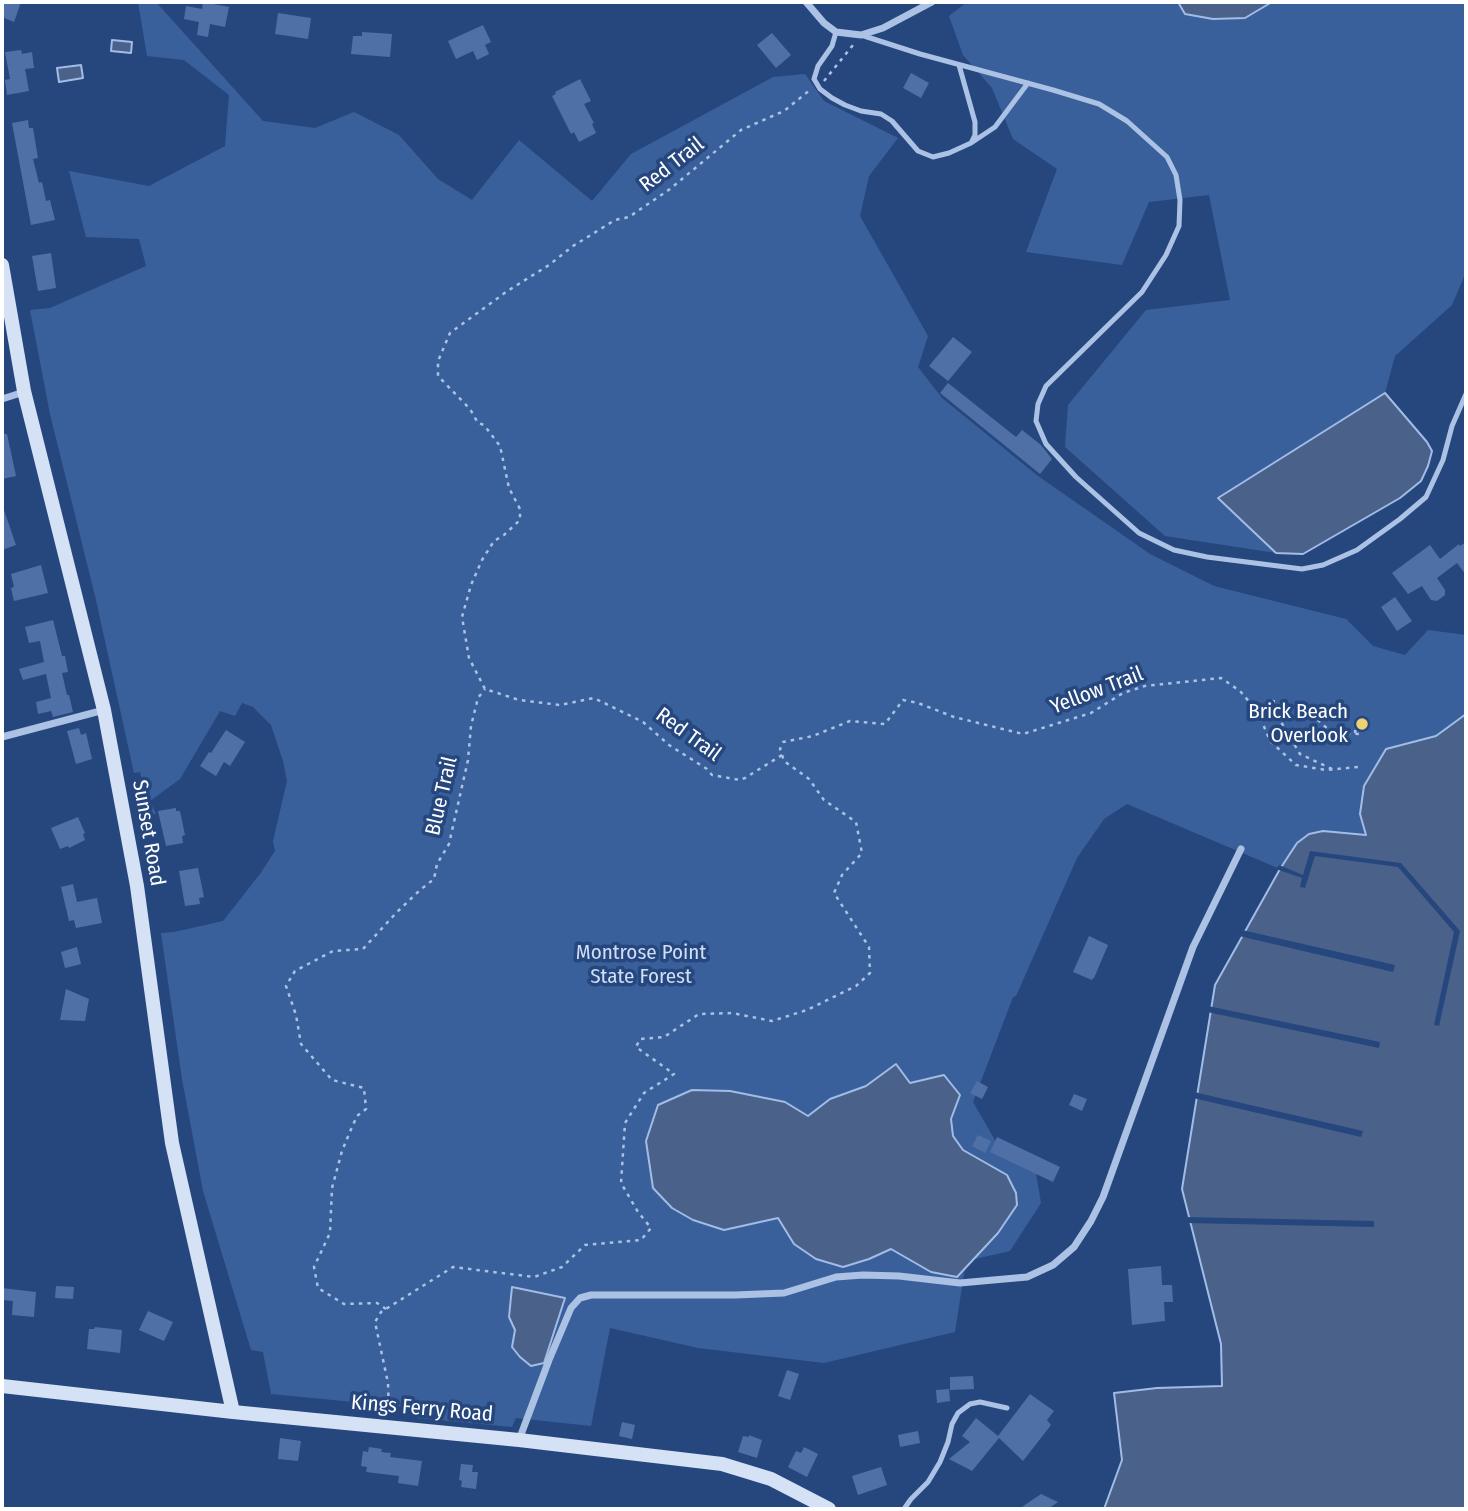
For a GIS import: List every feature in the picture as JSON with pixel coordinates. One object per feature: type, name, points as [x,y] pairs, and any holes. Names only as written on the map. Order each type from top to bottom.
[{"type":"street","points":[[806,2],[824,23],[836,32],[861,35],[883,28],[932,2]]},
{"type":"street","name":"Sunset Road","points":[[2,265],[24,391],[104,710],[137,886],[172,1143],[233,1412]]},
{"type":"street","points":[[2,399],[24,391]]},
{"type":"street","points":[[2,737],[104,710]]},
{"type":"street","points":[[519,1440],[571,1308],[580,1298],[592,1295],[784,1293],[836,1277],[863,1275],[960,1283],[1027,1277],[1053,1265],[1074,1247],[1103,1197],[1193,947],[1241,849]]},
{"type":"street","name":"Kings Ferry Road","points":[[2,1386],[722,1464],[771,1479],[829,1509]]},
{"type":"lane","points":[[836,32],[832,47],[818,66],[814,79],[820,89],[832,98],[861,111],[881,114],[892,121],[918,151],[933,157],[971,143],[995,127],[1028,83]]},
{"type":"lane","points":[[861,35],[1099,104],[1127,121],[1167,157],[1176,175],[1180,226],[1166,255],[1142,292],[1046,386],[1038,404],[1036,422],[1046,444],[1076,477],[1139,533],[1174,550],[1207,557],[1302,569],[1323,565],[1357,550],[1426,498],[1443,460],[1452,426],[1466,394]]},
{"type":"lane","points":[[959,65],[975,122],[975,135],[971,143]]},
{"type":"lane","points":[[904,1509],[928,1482],[940,1462],[958,1413],[970,1404],[980,1402],[1007,1408]]},
{"type":"path","name":"Red Trail","points":[[782,755],[740,780],[712,775],[669,745],[643,722],[594,698],[559,705],[519,700],[485,689],[469,658],[461,617],[482,560],[494,541],[520,520],[520,509],[509,488],[500,446],[438,376],[438,361],[450,333],[573,246],[615,220],[629,217],[741,130],[784,111],[827,79],[861,35]]},
{"type":"path","name":"Yellow Trail","points":[[782,755],[780,749],[783,742],[813,736],[850,721],[885,724],[903,700],[954,717],[1023,734],[1091,713],[1123,693],[1144,686],[1221,678],[1240,691],[1258,712],[1270,741],[1296,765],[1332,769],[1358,767]]},
{"type":"path","name":"Blue Trail","points":[[386,1309],[377,1303],[344,1304],[318,1288],[314,1267],[330,1233],[332,1188],[342,1151],[358,1116],[366,1109],[364,1088],[332,1080],[301,1044],[296,1015],[286,986],[295,971],[332,951],[363,949],[396,913],[435,879],[437,864],[449,844],[468,760],[471,726],[478,698],[485,689]]},
{"type":"path","name":"Yellow Trail","points":[[1332,769],[1300,754],[1281,722],[1273,701],[1308,711],[1331,732],[1360,734],[1354,732],[1356,727]]},
{"type":"path","points":[[389,1427],[388,1383],[374,1322],[381,1312],[453,1267],[534,1277],[562,1267],[585,1245],[641,1240],[651,1228],[621,1183],[625,1123],[644,1093],[674,1074],[636,1047],[640,1039],[664,1037],[699,1014],[732,1013],[772,1021],[820,1004],[856,986],[870,973],[869,947],[834,894],[842,876],[862,853],[856,822],[824,800],[809,779],[784,761],[782,755]]},
{"type":"green space","name":"Montrose Point State Forest","points":[[138,2],[156,2],[263,121],[315,128],[354,112],[399,135],[438,179],[472,200],[519,140],[592,201],[631,154],[773,77],[805,74],[824,101],[898,138],[869,176],[860,216],[928,336],[918,367],[942,398],[1038,476],[1150,554],[1214,586],[1346,619],[1373,646],[1405,655],[1428,630],[1466,635],[1466,714],[1436,736],[1386,749],[1364,786],[1366,835],[1323,831],[1280,869],[1127,804],[1104,819],[1077,858],[1016,996],[1013,997],[973,1102],[999,1147],[1035,1167],[1041,1203],[1010,1251],[966,1261],[955,1332],[824,1363],[698,1348],[610,1328],[591,1426],[516,1418],[512,1427],[416,1418],[416,1408],[271,1394],[263,1352],[251,1350],[203,1191],[182,1079],[161,933],[223,921],[260,874],[275,851],[273,841],[287,781],[283,761],[271,725],[253,707],[242,703],[235,716],[220,711],[180,779],[150,801],[156,814],[151,815],[140,772],[134,773],[96,600],[50,414],[30,310],[50,308],[146,266],[139,239],[86,237],[69,171],[149,186],[225,146],[229,95],[184,60],[147,56]]},
{"type":"green space","points":[[967,2],[1178,2],[1185,14],[1245,18],[1272,2],[1466,2],[1466,272],[1452,305],[1395,356],[1385,393],[1218,498],[1276,553],[1165,536],[1065,447],[1068,405],[1146,310],[1230,300],[1209,195],[1149,202],[1122,265],[1026,252],[1057,169],[1013,139],[992,88],[963,55],[949,16]]},
{"type":"shaded area","points":[[1178,2],[1272,2],[1245,18],[1213,19],[1185,14]]},
{"type":"shaded area","points":[[112,40],[132,42],[131,53],[111,51]]},
{"type":"shaded area","points":[[81,65],[83,78],[59,82],[57,68]]},
{"type":"shaded area","points":[[1385,393],[1432,451],[1421,481],[1400,498],[1303,554],[1276,553],[1218,498]]},
{"type":"shaded area","points":[[1466,714],[1466,1509],[1104,1509],[1122,1460],[1114,1393],[1157,1388],[1222,1386],[1221,1344],[1182,1189],[1215,985],[1297,843],[1309,834],[1323,831],[1366,835],[1360,814],[1364,786],[1386,749],[1436,736]]},
{"type":"shaded area","points":[[896,1064],[910,1083],[944,1075],[960,1095],[951,1119],[953,1136],[963,1150],[1007,1175],[1016,1193],[1017,1205],[998,1233],[957,1277],[931,1272],[891,1249],[843,1267],[816,1259],[794,1244],[778,1218],[724,1230],[693,1220],[672,1208],[653,1188],[646,1141],[658,1105],[692,1090],[730,1091],[785,1102],[808,1116],[830,1099],[866,1086]]},
{"type":"shaded area","points":[[512,1287],[565,1298],[544,1363],[531,1366],[512,1347],[515,1330],[509,1317]]},
{"type":"pier","points":[[1310,851],[1401,863],[1460,931],[1439,1026],[1434,1025],[1454,932],[1398,867],[1315,856],[1305,888],[1300,887],[1302,878],[1276,869],[1279,865],[1303,875]]},
{"type":"pier","points":[[1242,930],[1395,965],[1393,972],[1239,936]]},
{"type":"pier","points":[[1208,1006],[1380,1042],[1379,1048],[1207,1012]]},
{"type":"pier","points":[[1194,1092],[1363,1131],[1361,1137],[1193,1098]]},
{"type":"pier","points":[[1185,1217],[1374,1221],[1374,1227],[1187,1223]]},
{"type":"building","points":[[2,2],[21,2],[14,22],[2,17]]},
{"type":"building","points":[[203,2],[229,7],[225,27],[210,24],[208,37],[197,35],[199,22],[184,19],[186,6],[202,9]]},
{"type":"building","points":[[278,13],[311,18],[308,39],[275,34]]},
{"type":"building","points":[[483,25],[491,42],[485,45],[489,54],[477,60],[473,51],[456,59],[448,41]]},
{"type":"building","points":[[362,32],[392,34],[390,57],[351,54],[353,36],[362,36]]},
{"type":"building","points":[[772,33],[791,55],[776,68],[757,45]]},
{"type":"building","points":[[21,50],[22,54],[32,52],[34,68],[25,69],[29,91],[7,95],[5,80],[10,79],[5,52]]},
{"type":"building","points":[[911,73],[929,83],[921,98],[903,88]]},
{"type":"building","points":[[580,79],[591,101],[584,104],[596,133],[579,142],[574,132],[571,134],[552,96]]},
{"type":"building","points":[[28,120],[29,128],[33,128],[38,158],[33,159],[39,183],[42,182],[46,201],[50,200],[55,220],[31,225],[12,123]]},
{"type":"building","points":[[51,253],[56,288],[38,291],[32,256]]},
{"type":"building","points":[[953,337],[972,352],[948,381],[929,366]]},
{"type":"building","points":[[948,383],[1016,437],[1022,430],[1041,445],[1052,459],[1040,474],[940,393]]},
{"type":"building","points":[[2,434],[7,434],[16,476],[2,479]]},
{"type":"building","points":[[4,510],[16,545],[2,550],[2,511]]},
{"type":"building","points":[[1466,542],[1466,575],[1457,563],[1437,578],[1445,590],[1445,595],[1437,601],[1431,600],[1422,586],[1408,594],[1392,573],[1430,545],[1440,559],[1459,544],[1460,546]]},
{"type":"building","points":[[41,565],[48,593],[14,601],[11,574]]},
{"type":"building","points":[[1395,597],[1412,621],[1397,631],[1381,607]]},
{"type":"building","points":[[53,620],[62,656],[65,656],[68,672],[62,673],[73,712],[53,717],[51,711],[38,714],[36,702],[51,698],[46,674],[23,680],[19,669],[44,662],[40,641],[29,643],[25,627]]},
{"type":"building","points":[[79,728],[81,735],[86,733],[92,759],[76,764],[67,731]]},
{"type":"building","points":[[226,730],[245,742],[230,766],[224,762],[216,776],[200,766]]},
{"type":"building","points":[[176,808],[176,811],[180,811],[185,835],[182,836],[183,843],[166,846],[158,811]]},
{"type":"building","points":[[78,817],[85,840],[69,848],[60,849],[51,828]]},
{"type":"building","points":[[198,868],[204,897],[199,898],[200,904],[185,906],[179,871]]},
{"type":"building","points":[[73,884],[77,902],[97,898],[102,923],[76,928],[74,920],[69,921],[61,887]]},
{"type":"building","points":[[1089,936],[1108,945],[1092,980],[1073,972]]},
{"type":"building","points":[[77,947],[81,964],[65,968],[61,952]]},
{"type":"building","points":[[66,989],[89,999],[85,1021],[60,1020]]},
{"type":"building","points":[[977,1081],[988,1087],[982,1099],[970,1093]]},
{"type":"building","points":[[1074,1094],[1087,1099],[1082,1111],[1069,1105]]},
{"type":"building","points":[[978,1135],[991,1141],[985,1153],[972,1146]]},
{"type":"building","points":[[997,1137],[1060,1167],[1053,1182],[990,1152]]},
{"type":"building","points":[[1161,1266],[1162,1285],[1172,1285],[1173,1302],[1164,1302],[1165,1321],[1132,1325],[1128,1269]]},
{"type":"building","points":[[56,1286],[74,1287],[73,1299],[55,1298]]},
{"type":"building","points":[[2,1288],[36,1292],[34,1317],[12,1315],[13,1301],[2,1300]]},
{"type":"building","points":[[148,1311],[173,1322],[164,1341],[139,1330]]},
{"type":"building","points":[[95,1327],[122,1330],[120,1353],[87,1349],[89,1329]]},
{"type":"building","points":[[787,1370],[799,1374],[790,1400],[778,1396]]},
{"type":"building","points":[[973,1376],[974,1389],[950,1390],[950,1377]]},
{"type":"building","points":[[949,1389],[950,1401],[937,1403],[936,1390]]},
{"type":"building","points":[[1030,1394],[1054,1411],[1047,1420],[1051,1425],[1023,1461],[999,1438],[972,1471],[949,1459],[970,1442],[962,1436],[976,1418],[998,1436]]},
{"type":"building","points":[[622,1422],[635,1425],[632,1439],[619,1436]]},
{"type":"building","points":[[918,1431],[920,1443],[900,1447],[898,1435]]},
{"type":"building","points":[[749,1435],[762,1440],[757,1458],[738,1452],[743,1436]]},
{"type":"building","points":[[280,1438],[301,1441],[298,1461],[278,1459]]},
{"type":"building","points":[[369,1447],[391,1453],[390,1457],[422,1461],[418,1486],[398,1483],[399,1476],[366,1472],[367,1467],[361,1466],[363,1451],[368,1452]]},
{"type":"building","points":[[804,1447],[818,1454],[807,1477],[788,1467],[796,1451],[801,1453]]},
{"type":"building","points":[[461,1464],[473,1465],[472,1472],[478,1472],[476,1489],[461,1487]]},
{"type":"building","points":[[881,1467],[887,1485],[858,1495],[852,1476]]},
{"type":"building","points":[[1041,1494],[1058,1502],[1048,1509],[1019,1509]]},
{"type":"place","name":"Brick Beach Overlook","points":[[1362,724]]}]
